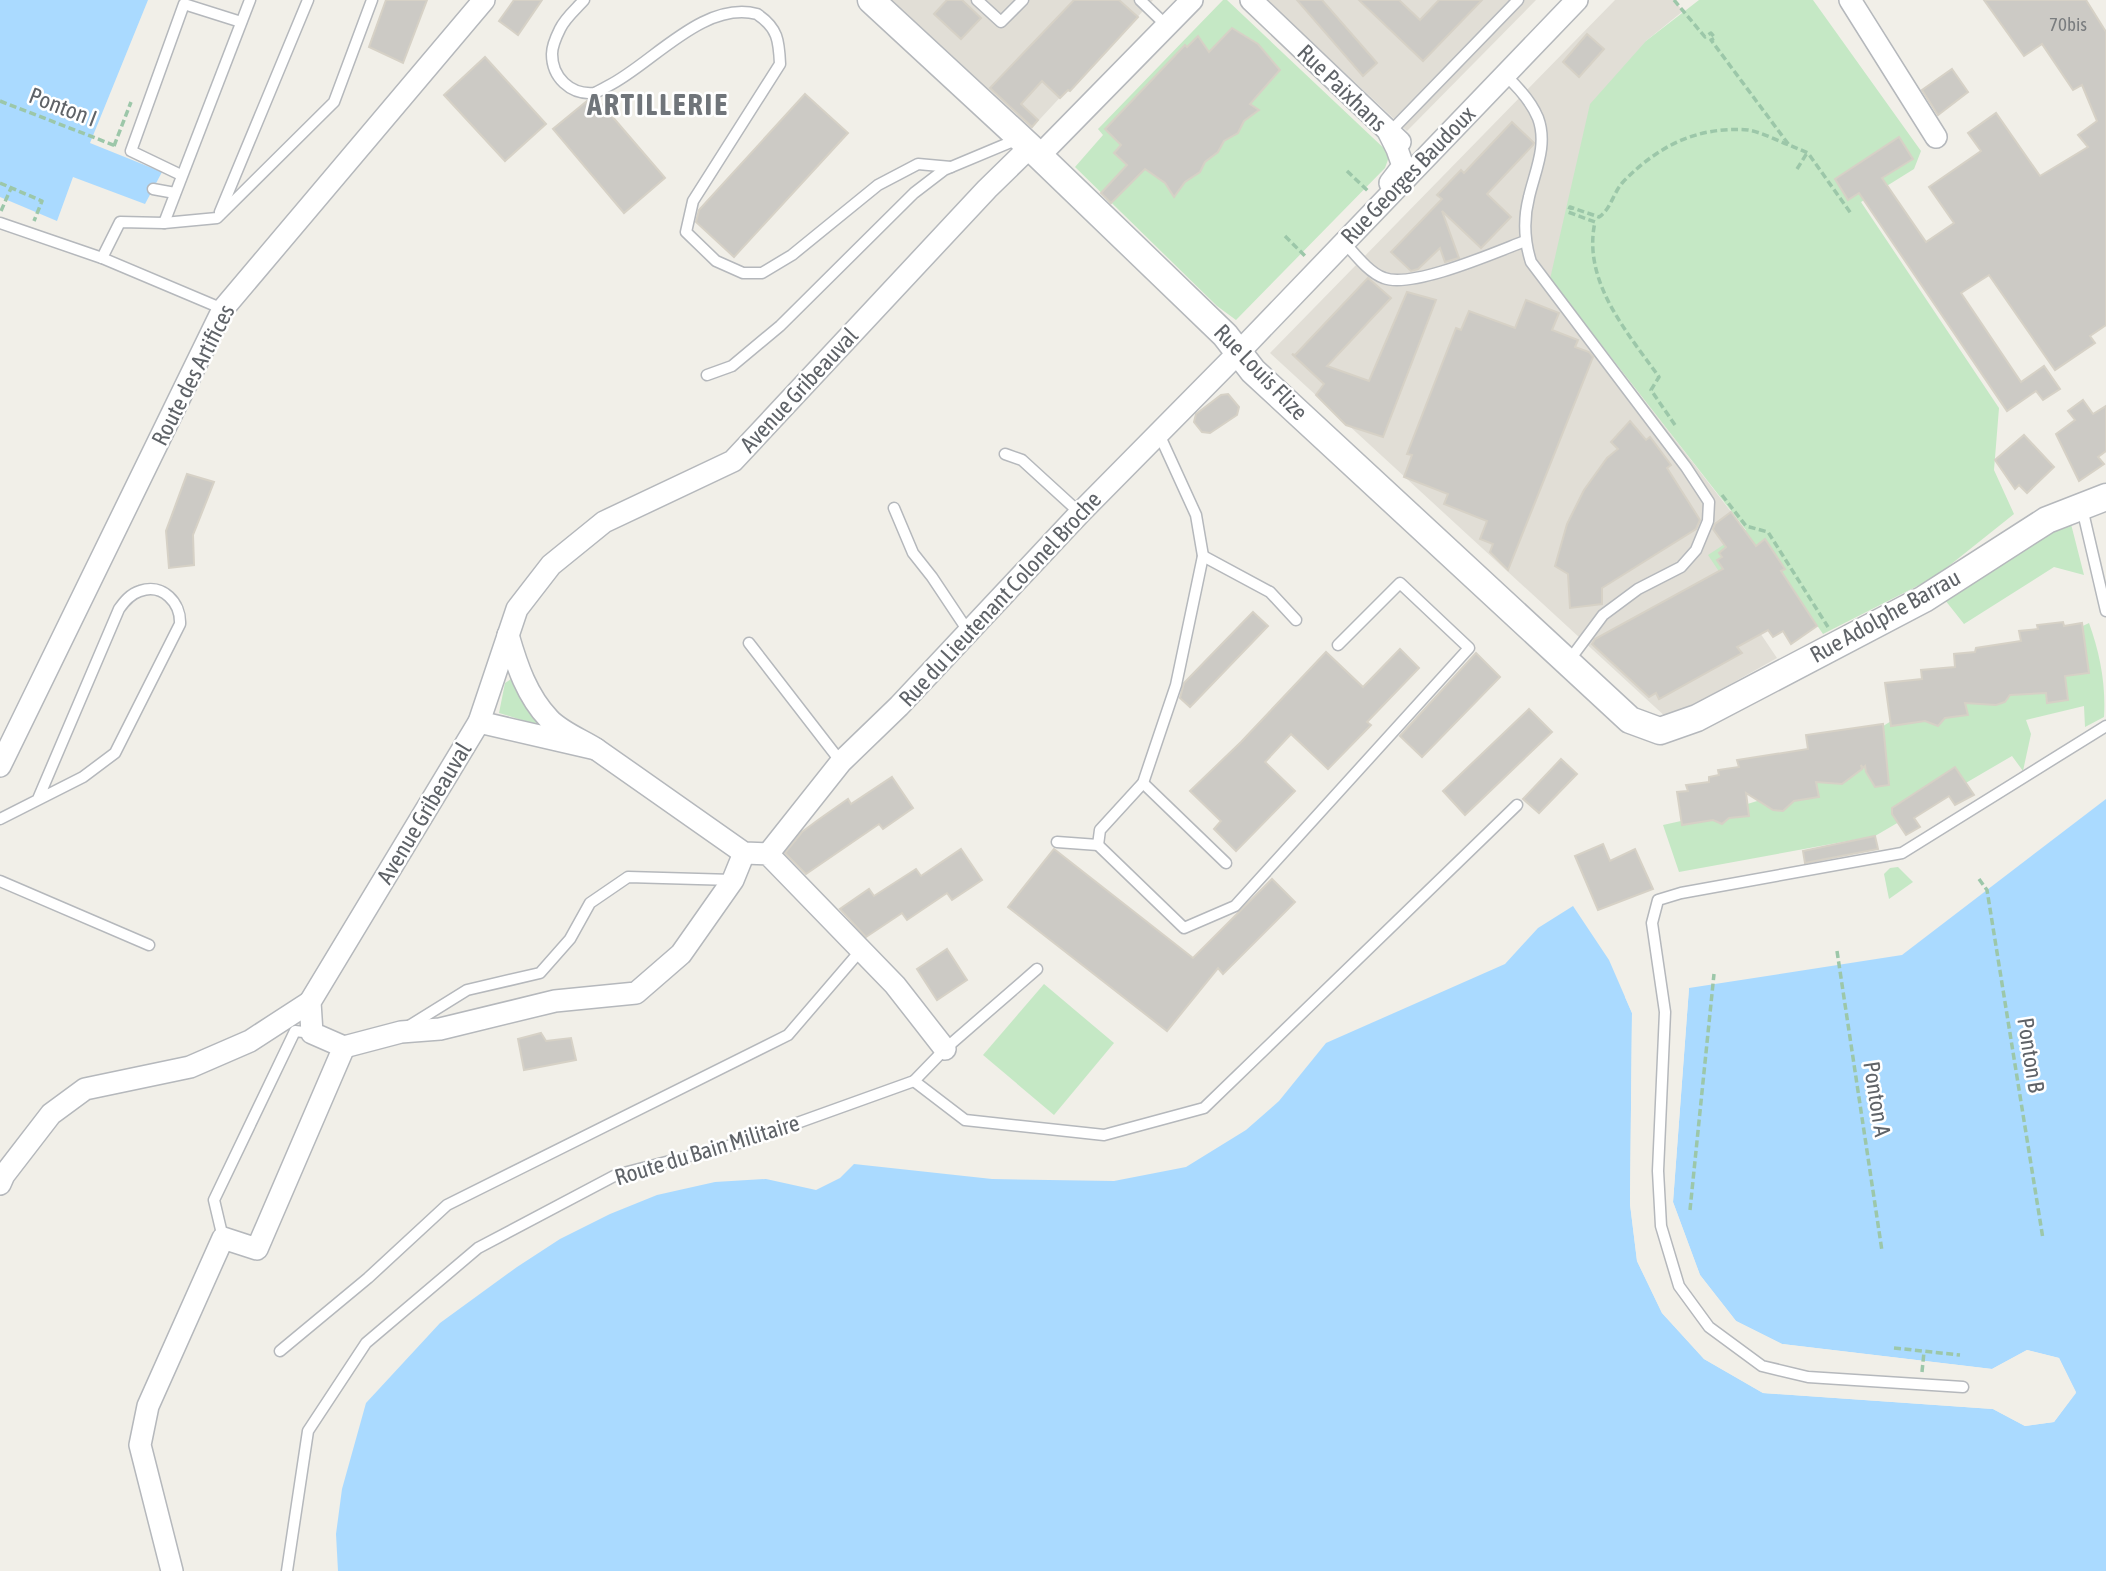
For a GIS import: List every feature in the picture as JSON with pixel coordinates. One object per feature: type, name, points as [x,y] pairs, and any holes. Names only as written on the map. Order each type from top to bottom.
[{"type":"street","name":"Route des Artifices","points":[[0,766],[223,309],[484,0]]},
{"type":"street","name":"Rue Louis Flize","points":[[871,0],[1030,147],[1233,343],[1253,371],[1630,720],[1660,731]]},
{"type":"street","name":"Avenue Gribeauval","points":[[310,1002],[479,722],[517,609],[551,565],[604,522],[733,461],[977,199],[1030,147],[1167,26],[1192,0]]},
{"type":"street","name":"Rue Paixhans","points":[[1251,0],[1389,133],[1415,149],[1428,147],[1443,137]]},
{"type":"street","name":"Rue Georges Baudoux","points":[[1233,343],[1344,242],[1577,0]]},
{"type":"street","points":[[1850,0],[1936,136]]},
{"type":"street","name":"Rue Georges Baudoux","points":[[1233,343],[1375,199],[1403,166],[1389,133]]},
{"type":"street","name":"Rue du Lieutenant Colonel Broche","points":[[768,855],[841,762],[1159,434],[1233,343]]},
{"type":"street","name":"Rue Adolphe Barrau","points":[[1660,731],[1697,718],[1924,599],[2047,520],[2094,502]]},
{"type":"street","points":[[508,635],[521,675],[551,721],[596,749],[744,853],[768,855],[895,985],[945,1049]]},
{"type":"street","points":[[479,722],[596,749]]},
{"type":"street","points":[[0,1184],[51,1114],[85,1089],[190,1067],[250,1041],[310,1002],[312,1033],[344,1046],[401,1032],[440,1029],[555,1001],[636,993],[681,954],[733,880],[744,853]]},
{"type":"street","points":[[172,1571],[140,1445],[149,1406],[223,1238],[257,1249],[344,1046]]},
{"type":"lane","points":[[164,223],[250,0]]},
{"type":"lane","points":[[217,218],[308,0]]},
{"type":"lane","points":[[102,258],[120,222],[164,223],[217,218],[334,102],[372,0]]},
{"type":"lane","points":[[584,0],[561,27],[552,54],[558,79],[573,90],[594,93],[620,80],[685,24],[720,6],[745,6],[767,20],[779,38],[780,64],[693,201],[686,232],[716,261],[743,273],[762,272],[792,255],[878,185],[918,164],[951,167]]},
{"type":"lane","points":[[976,0],[1001,23],[1023,0]]},
{"type":"lane","points":[[1140,0],[1167,26]]},
{"type":"lane","points":[[1389,133],[1518,0]]},
{"type":"lane","points":[[181,175],[131,151],[184,4],[242,22]]},
{"type":"lane","points":[[1505,75],[1524,94],[1538,118],[1541,134],[1542,147],[1525,217],[1525,241],[1531,262],[1672,448],[1709,502],[1708,521],[1689,560],[1638,589],[1603,615],[1568,662]]},
{"type":"lane","points":[[708,374],[732,366],[780,326],[914,193],[944,170],[1030,147]]},
{"type":"lane","points":[[153,189],[175,193]]},
{"type":"lane","points":[[0,223],[102,258],[223,309]]},
{"type":"lane","points":[[1344,242],[1374,272],[1395,281],[1444,271],[1525,241]]},
{"type":"lane","points":[[1098,845],[1100,830],[1143,783],[1176,685],[1203,556],[1196,515],[1159,434]]},
{"type":"lane","points":[[1005,454],[1022,460],[1080,513]]},
{"type":"lane","points":[[2094,502],[2106,611]]},
{"type":"lane","points":[[894,508],[913,553],[968,631]]},
{"type":"lane","points":[[1203,556],[1270,592],[1296,620]]},
{"type":"lane","points":[[1057,842],[1098,845],[1184,928],[1234,906],[1469,648],[1400,583],[1338,645]]},
{"type":"lane","points":[[0,819],[83,777],[115,753],[180,624],[180,611],[170,597],[158,590],[140,591],[128,597],[118,609],[38,799]]},
{"type":"lane","points":[[749,643],[841,762]]},
{"type":"lane","points":[[1963,1387],[1808,1377],[1762,1366],[1709,1327],[1679,1286],[1661,1226],[1658,1171],[1665,1012],[1652,923],[1658,900],[1718,886],[1902,853],[2106,726]]},
{"type":"lane","points":[[1143,783],[1226,863]]},
{"type":"lane","points":[[914,1081],[965,1120],[1104,1135],[1204,1108],[1517,804]]},
{"type":"lane","points":[[401,1032],[467,990],[540,973],[570,939],[590,903],[628,877],[733,880]]},
{"type":"lane","points":[[0,881],[149,945]]},
{"type":"lane","points":[[280,1351],[368,1278],[447,1205],[788,1035],[861,950]]},
{"type":"lane","name":"Route du Bain Militaire","points":[[287,1571],[308,1431],[366,1343],[478,1248],[616,1175],[747,1141],[914,1081],[945,1049],[1037,969]]},
{"type":"lane","points":[[223,1238],[214,1200],[295,1031],[312,1033]]},
{"type":"path","points":[[1675,0],[1705,37],[1711,33],[1715,38],[1711,40],[1789,145]]},
{"type":"path","name":"Ponton I","points":[[0,101],[114,146]]},
{"type":"path","points":[[1680,433],[1651,390],[1659,377],[1614,314],[1604,291],[1594,264],[1592,236],[1595,222],[1568,212],[1570,207],[1599,217],[1605,213],[1619,186],[1638,166],[1667,145],[1707,131],[1750,130],[1808,153],[1852,215]]},
{"type":"path","points":[[1797,169],[1808,153]]},
{"type":"path","points":[[1347,171],[1375,199]]},
{"type":"path","points":[[0,183],[43,201],[29,233]]},
{"type":"path","points":[[0,213],[11,188]]},
{"type":"path","points":[[1285,236],[1312,264]]},
{"type":"path","points":[[1717,487],[1746,526],[1768,532],[1838,644]]},
{"type":"path","name":"Ponton B","points":[[1979,879],[1987,890],[2043,1239]]},
{"type":"path","name":"Ponton A","points":[[1837,951],[1882,1251]]},
{"type":"path","points":[[1690,1210],[1714,974]]},
{"type":"path","points":[[1894,1348],[1960,1355]]},
{"type":"path","points":[[1920,1385],[1924,1351]]},
{"type":"shaded area","points":[[887,0],[1153,0],[1070,91],[1067,90],[1027,133]]},
{"type":"shaded area","points":[[1267,0],[1536,0],[1407,131]]},
{"type":"shaded area","points":[[1615,0],[1674,0],[1683,11],[1646,41],[1550,279],[1746,531],[1748,615],[1777,658],[1668,719],[1270,353]]},
{"type":"green space","points":[[1223,0],[1227,0],[1390,154],[1385,168],[1236,320],[1217,306],[1075,167],[1103,135],[1098,129]]},
{"type":"green space","points":[[1699,0],[1813,0],[1921,151],[1914,169],[1861,202],[1999,408],[1994,470],[2014,514],[1935,577],[1823,634],[1790,586],[1748,615],[1708,555],[1746,530],[1550,279],[1590,104],[1646,41]]},
{"type":"green space","points":[[2071,524],[2084,575],[2054,567],[1964,624],[1945,600],[2032,538]]},
{"type":"green space","points":[[2089,623],[2101,669],[2104,717],[2085,727],[2084,706],[2026,720],[2031,734],[2023,771],[2012,756],[1875,836],[1679,872],[1663,825],[1681,821],[1682,824],[1878,764],[1880,728],[1912,708]]},
{"type":"green space","points":[[511,679],[519,691],[561,732],[499,713],[505,683]]},
{"type":"green space","points":[[1898,867],[1913,882],[1889,899],[1884,874],[1890,868]]},
{"type":"green space","points":[[1044,984],[1114,1043],[1054,1115],[983,1055]]},
{"type":"water","points":[[0,0],[148,0],[90,143],[162,172],[145,204],[73,177],[57,221],[0,197]]},
{"type":"water","points":[[2106,799],[2106,1571],[338,1571],[336,1534],[342,1489],[366,1403],[440,1323],[560,1239],[610,1214],[657,1195],[715,1182],[766,1179],[816,1190],[840,1178],[854,1164],[992,1179],[1114,1181],[1186,1167],[1246,1130],[1279,1101],[1326,1043],[1505,964],[1538,928],[1573,906],[1609,960],[1632,1013],[1630,1204],[1637,1261],[1662,1313],[1704,1359],[1763,1393],[1993,1409],[2025,1426],[2054,1422],[2076,1392],[2059,1358],[2027,1350],[1992,1369],[1782,1344],[1736,1321],[1700,1275],[1673,1202],[1689,988],[1902,955]]},
{"type":"pier","points":[[1689,988],[1673,1202],[1700,1275],[1736,1321],[1782,1344],[1992,1369],[2027,1350],[2059,1358],[2076,1393],[2054,1422],[2025,1426],[1993,1409],[1763,1393],[1704,1359],[1662,1313],[1637,1261],[1630,1204],[1632,1013],[1625,997],[1629,997],[1636,1013],[1633,1204],[1640,1260],[1665,1311],[1706,1357],[1764,1390],[1994,1405],[2026,1423],[2052,1419],[2072,1392],[2057,1361],[2027,1354],[1992,1372],[1781,1348],[1734,1324],[1697,1277],[1669,1202],[1686,989]]},
{"type":"building","points":[[386,0],[427,0],[403,63],[369,47]]},
{"type":"building","points":[[514,0],[542,0],[518,35],[499,21]]},
{"type":"building","points":[[947,0],[962,0],[981,18],[961,39],[934,14]]},
{"type":"building","points":[[1074,0],[1119,0],[1138,17],[1070,91],[1060,98],[1042,81],[1021,104],[1038,120],[1032,127],[990,88]]},
{"type":"building","points":[[1297,0],[1322,0],[1377,63],[1363,76]]},
{"type":"building","points":[[1359,0],[1399,0],[1420,20],[1439,0],[1482,0],[1423,61]]},
{"type":"building","points":[[1984,0],[2086,0],[2106,32],[2106,325],[2090,336],[2095,343],[2055,370],[1989,275],[1961,293],[2021,382],[2044,366],[2060,389],[2043,400],[2036,391],[2007,411],[1859,193],[1848,200],[1835,179],[1899,137],[1913,159],[1882,178],[1926,242],[1954,223],[1929,187],[1981,151],[1968,133],[1996,113],[2040,176],[2088,147],[2078,135],[2097,121],[2082,85],[2073,90],[2042,44],[2024,56]]},
{"type":"building","points":[[1232,28],[1258,44],[1280,70],[1250,104],[1259,110],[1244,121],[1238,133],[1224,141],[1218,152],[1205,162],[1200,172],[1185,182],[1174,197],[1165,183],[1145,169],[1111,203],[1101,193],[1127,165],[1114,153],[1121,145],[1105,129],[1185,45],[1187,47],[1198,36],[1209,52]]},
{"type":"building","points":[[1587,34],[1604,49],[1579,77],[1563,62]]},
{"type":"building","points":[[485,57],[546,124],[505,161],[444,95]]},
{"type":"building","points":[[1952,69],[1968,92],[1938,115],[1922,90]]},
{"type":"building","points":[[805,94],[848,133],[734,257],[696,222],[699,210]]},
{"type":"building","points":[[598,100],[665,178],[624,213],[553,129],[587,101]]},
{"type":"building","points":[[1512,122],[1534,143],[1487,194],[1511,217],[1481,248],[1442,211],[1459,258],[1445,262],[1440,248],[1418,269],[1411,271],[1391,252],[1442,199],[1437,195],[1461,170],[1464,173]]},
{"type":"building","points":[[1368,278],[1391,298],[1327,366],[1369,381],[1407,292],[1436,300],[1383,437],[1346,425],[1316,395],[1324,384],[1292,354],[1295,355]]},
{"type":"building","points":[[1526,300],[1559,313],[1552,330],[1578,340],[1575,347],[1589,352],[1593,357],[1508,570],[1490,552],[1493,544],[1480,539],[1487,521],[1444,504],[1448,494],[1404,477],[1412,455],[1407,454],[1456,328],[1461,330],[1469,311],[1515,328]]},
{"type":"building","points":[[1228,394],[1239,407],[1237,415],[1210,433],[1202,432],[1194,422],[1196,414],[1221,395]]},
{"type":"building","points":[[2083,400],[2093,414],[2106,406],[2106,451],[2098,457],[2104,464],[2079,481],[2056,434],[2075,420],[2068,411]]},
{"type":"building","points":[[1630,421],[1646,440],[1650,437],[1671,465],[1667,468],[1700,520],[1696,529],[1602,588],[1602,604],[1570,608],[1568,574],[1555,566],[1567,524],[1584,490],[1607,458],[1618,449],[1611,442]]},
{"type":"building","points":[[2024,435],[2054,467],[2027,493],[2019,485],[2015,489],[1995,460]]},
{"type":"building","points":[[187,474],[214,482],[193,535],[194,565],[169,568],[166,531]]},
{"type":"building","points":[[1731,512],[1756,546],[1765,539],[1785,569],[1781,571],[1817,626],[1791,644],[1783,631],[1773,637],[1768,630],[1737,647],[1742,653],[1659,699],[1656,693],[1649,697],[1592,644],[1595,639],[1723,569],[1717,560],[1722,557],[1719,553],[1726,547],[1713,529],[1715,524]]},
{"type":"building","points":[[1253,612],[1268,626],[1190,707],[1180,698],[1184,683]]},
{"type":"building","points":[[2063,622],[2064,626],[2082,623],[2089,673],[2065,676],[2068,700],[2047,703],[2046,693],[2010,695],[2005,702],[1996,705],[1965,703],[1968,715],[1945,718],[1938,726],[1925,721],[1891,726],[1885,683],[1922,679],[1921,670],[1955,667],[1954,654],[2021,641],[2019,631],[2038,629],[2037,625]]},
{"type":"building","points":[[1400,649],[1419,668],[1367,722],[1371,725],[1328,769],[1291,734],[1265,762],[1295,791],[1236,851],[1214,829],[1221,821],[1190,791],[1241,742],[1326,652],[1363,687]]},
{"type":"building","points":[[1476,653],[1500,677],[1422,757],[1400,736]]},
{"type":"building","points":[[1529,709],[1552,732],[1465,815],[1443,791]]},
{"type":"building","points":[[1883,724],[1889,785],[1875,787],[1865,766],[1863,768],[1861,765],[1862,769],[1842,784],[1816,782],[1819,797],[1794,801],[1783,811],[1773,810],[1746,793],[1749,816],[1729,818],[1722,824],[1713,820],[1682,825],[1677,792],[1688,791],[1686,785],[1709,782],[1709,777],[1719,775],[1718,770],[1739,767],[1737,760],[1808,749],[1806,735]]},
{"type":"building","points":[[1561,759],[1577,774],[1539,813],[1523,799]]},
{"type":"building","points":[[1955,767],[1974,795],[1955,805],[1949,796],[1914,818],[1920,827],[1906,835],[1892,814],[1892,808]]},
{"type":"building","points":[[892,777],[913,808],[883,829],[879,824],[806,874],[785,853],[802,832],[818,820],[848,799],[851,804]]},
{"type":"building","points":[[1875,836],[1878,849],[1805,863],[1803,851]]},
{"type":"building","points":[[1603,844],[1610,861],[1635,849],[1653,889],[1598,910],[1575,856]]},
{"type":"building","points":[[961,849],[982,880],[952,900],[947,893],[907,920],[902,913],[866,937],[840,909],[869,889],[874,896],[916,869],[921,876]]},
{"type":"building","points":[[1054,849],[1193,958],[1272,879],[1295,902],[1223,974],[1218,968],[1167,1031],[1008,907]]},
{"type":"building","points":[[947,949],[967,980],[937,1000],[917,969]]},
{"type":"building","points":[[541,1033],[546,1041],[571,1038],[576,1060],[524,1070],[518,1039]]},
{"type":"district","name":"ARTILLERIE","points":[[658,105]]}]
